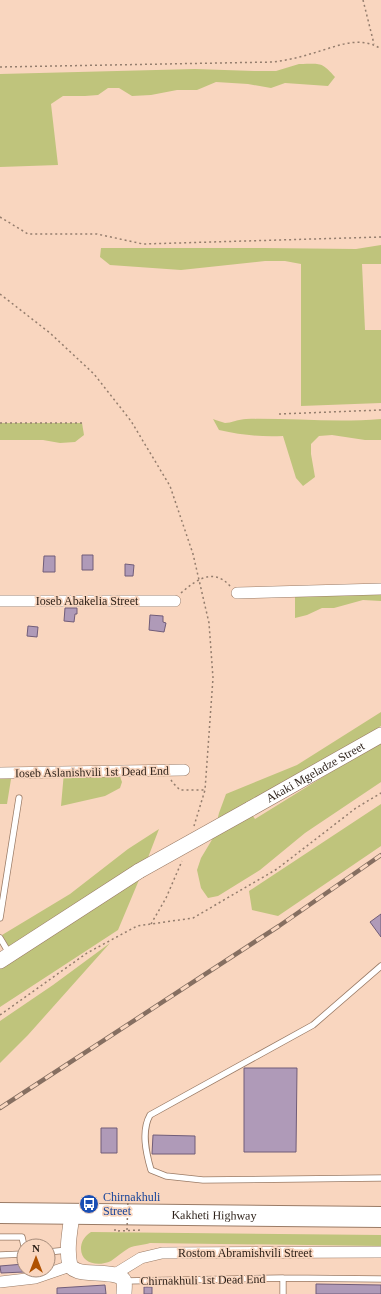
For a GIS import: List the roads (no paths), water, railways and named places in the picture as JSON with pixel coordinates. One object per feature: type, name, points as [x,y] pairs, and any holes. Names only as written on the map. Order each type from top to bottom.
[{"type":"highway","name":"Kakheti Highway","points":[[0,1210],[24,1213]]},
{"type":"highway","name":"Kakheti Highway","points":[[0,1213],[381,1217]]},
{"type":"street","points":[[237,593],[381,589]]},
{"type":"street","name":"Ioseb Abakelia Street","points":[[0,601],[175,601]]},
{"type":"street","name":"Akaki Mgeladze Street","points":[[5,958],[139,871],[381,735]]},
{"type":"street","name":"Ioseb Aslanishvili 1st Dead End","points":[[0,773],[184,770]]},
{"type":"street","points":[[72,1214],[68,1250],[70,1266],[78,1271],[99,1274],[121,1283]]},
{"type":"street","name":"Rostom Abramishvili Street","points":[[121,1283],[141,1258],[162,1253],[381,1252]]},
{"type":"street","points":[[0,1282],[35,1278],[70,1266]]},
{"type":"lane","points":[[0,918],[19,798]]},
{"type":"lane","points":[[0,938],[5,958]]},
{"type":"lane","points":[[381,966],[313,1025],[150,1115],[146,1123],[146,1154],[151,1170],[166,1176],[203,1180],[381,1178]]},
{"type":"lane","points":[[0,1237],[22,1238]]},
{"type":"lane","points":[[56,1251],[68,1250]]},
{"type":"lane","points":[[0,1255],[16,1254]]},
{"type":"lane","name":"Chirnakhuli 1st Dead End","points":[[282,1278],[283,1294]]},
{"type":"lane","name":"Chirnakhuli 1st Dead End","points":[[121,1283],[282,1278],[381,1278]]},
{"type":"railway","points":[[0,1108],[279,926],[381,855]]},
{"type":"place","name":"Chirnakhuli Street","points":[[89,1204]]}]
